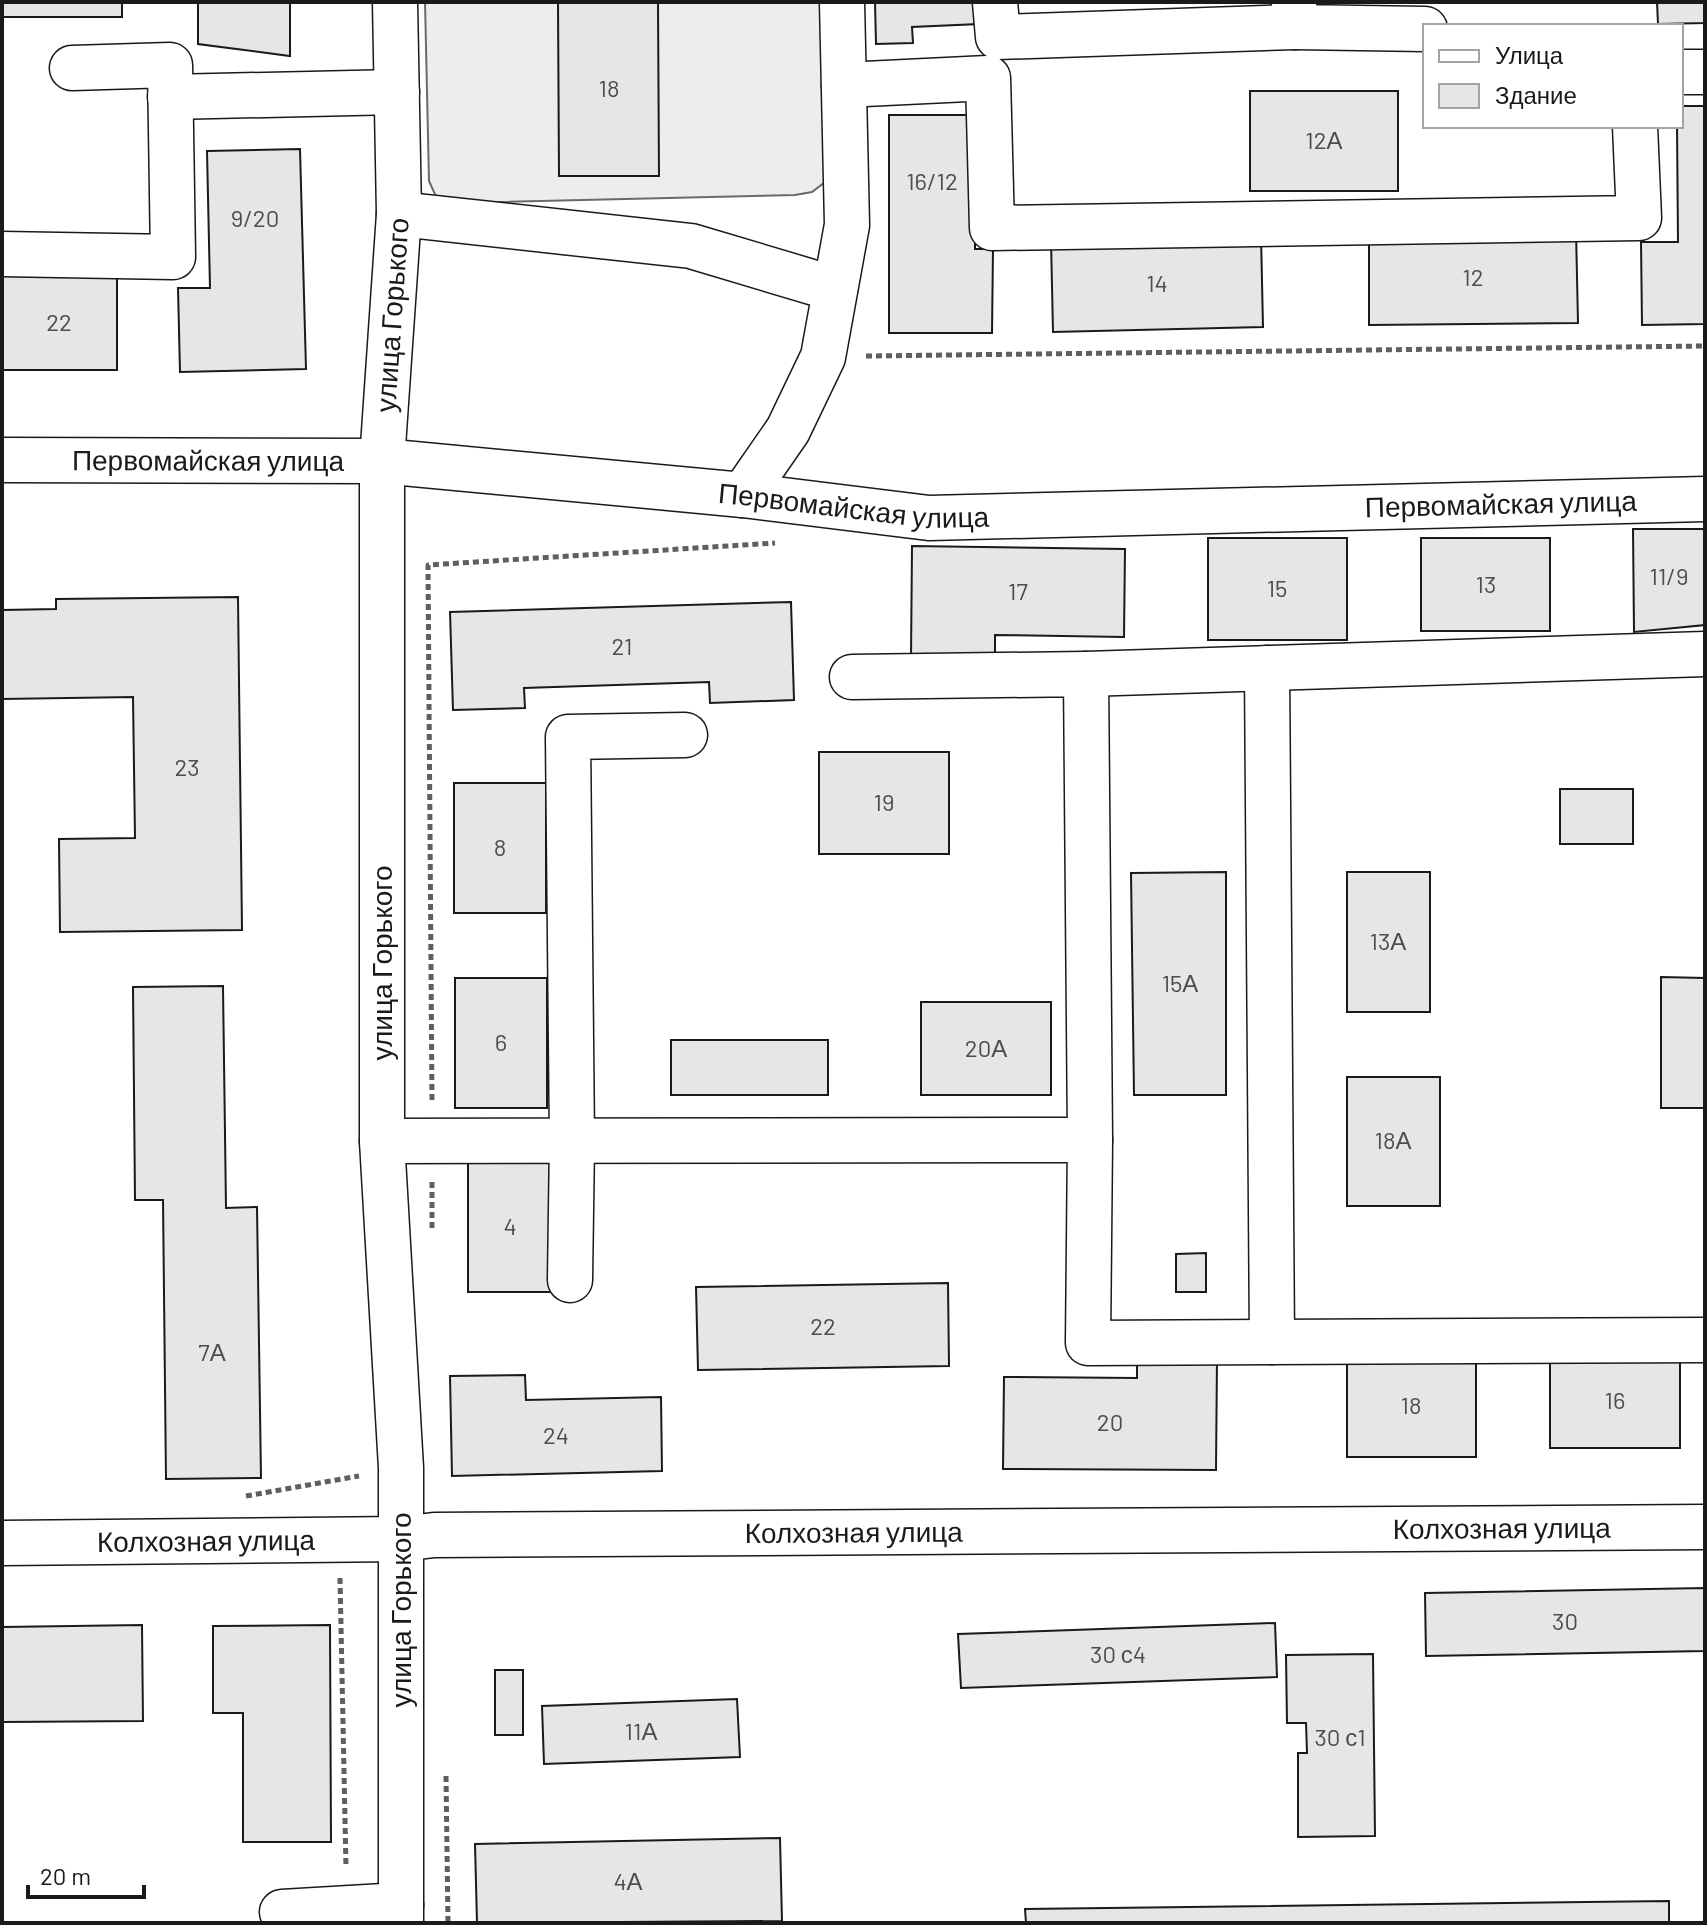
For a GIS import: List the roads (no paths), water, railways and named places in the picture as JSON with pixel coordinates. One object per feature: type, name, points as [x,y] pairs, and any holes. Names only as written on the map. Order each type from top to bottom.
[{"type":"street","name":"улица Горького","points":[[395,2],[399,214],[382,461],[382,1141],[401,1468],[401,1914]]},
{"type":"street","points":[[743,495],[788,430],[823,357],[847,225],[842,2]]},
{"type":"street","points":[[844,85],[993,39],[1294,14],[1423,29]]},
{"type":"street","points":[[993,39],[992,228],[1639,218],[1635,128]]},
{"type":"street","points":[[2,254],[173,257],[170,65],[72,68]]},
{"type":"street","points":[[1683,72],[1705,72]]},
{"type":"street","points":[[170,97],[397,92]]},
{"type":"street","points":[[399,214],[691,246],[835,289]]},
{"type":"street","name":"Первомайская улица","points":[[2,460],[382,461],[743,495],[929,518],[1705,499]]},
{"type":"street","points":[[852,677],[1086,674],[1705,654]]},
{"type":"street","points":[[1267,668],[1272,1342]]},
{"type":"street","points":[[1086,674],[1090,1140],[1088,1343],[1705,1340]]},
{"type":"street","points":[[570,1280],[572,1141],[568,737],[685,735]]},
{"type":"street","points":[[382,1141],[1090,1140]]},
{"type":"street","name":"Колхозная улица","points":[[2,1543],[401,1539],[434,1535],[1705,1527]]},
{"type":"street","points":[[282,1912],[347,1908],[401,1914]]}]
